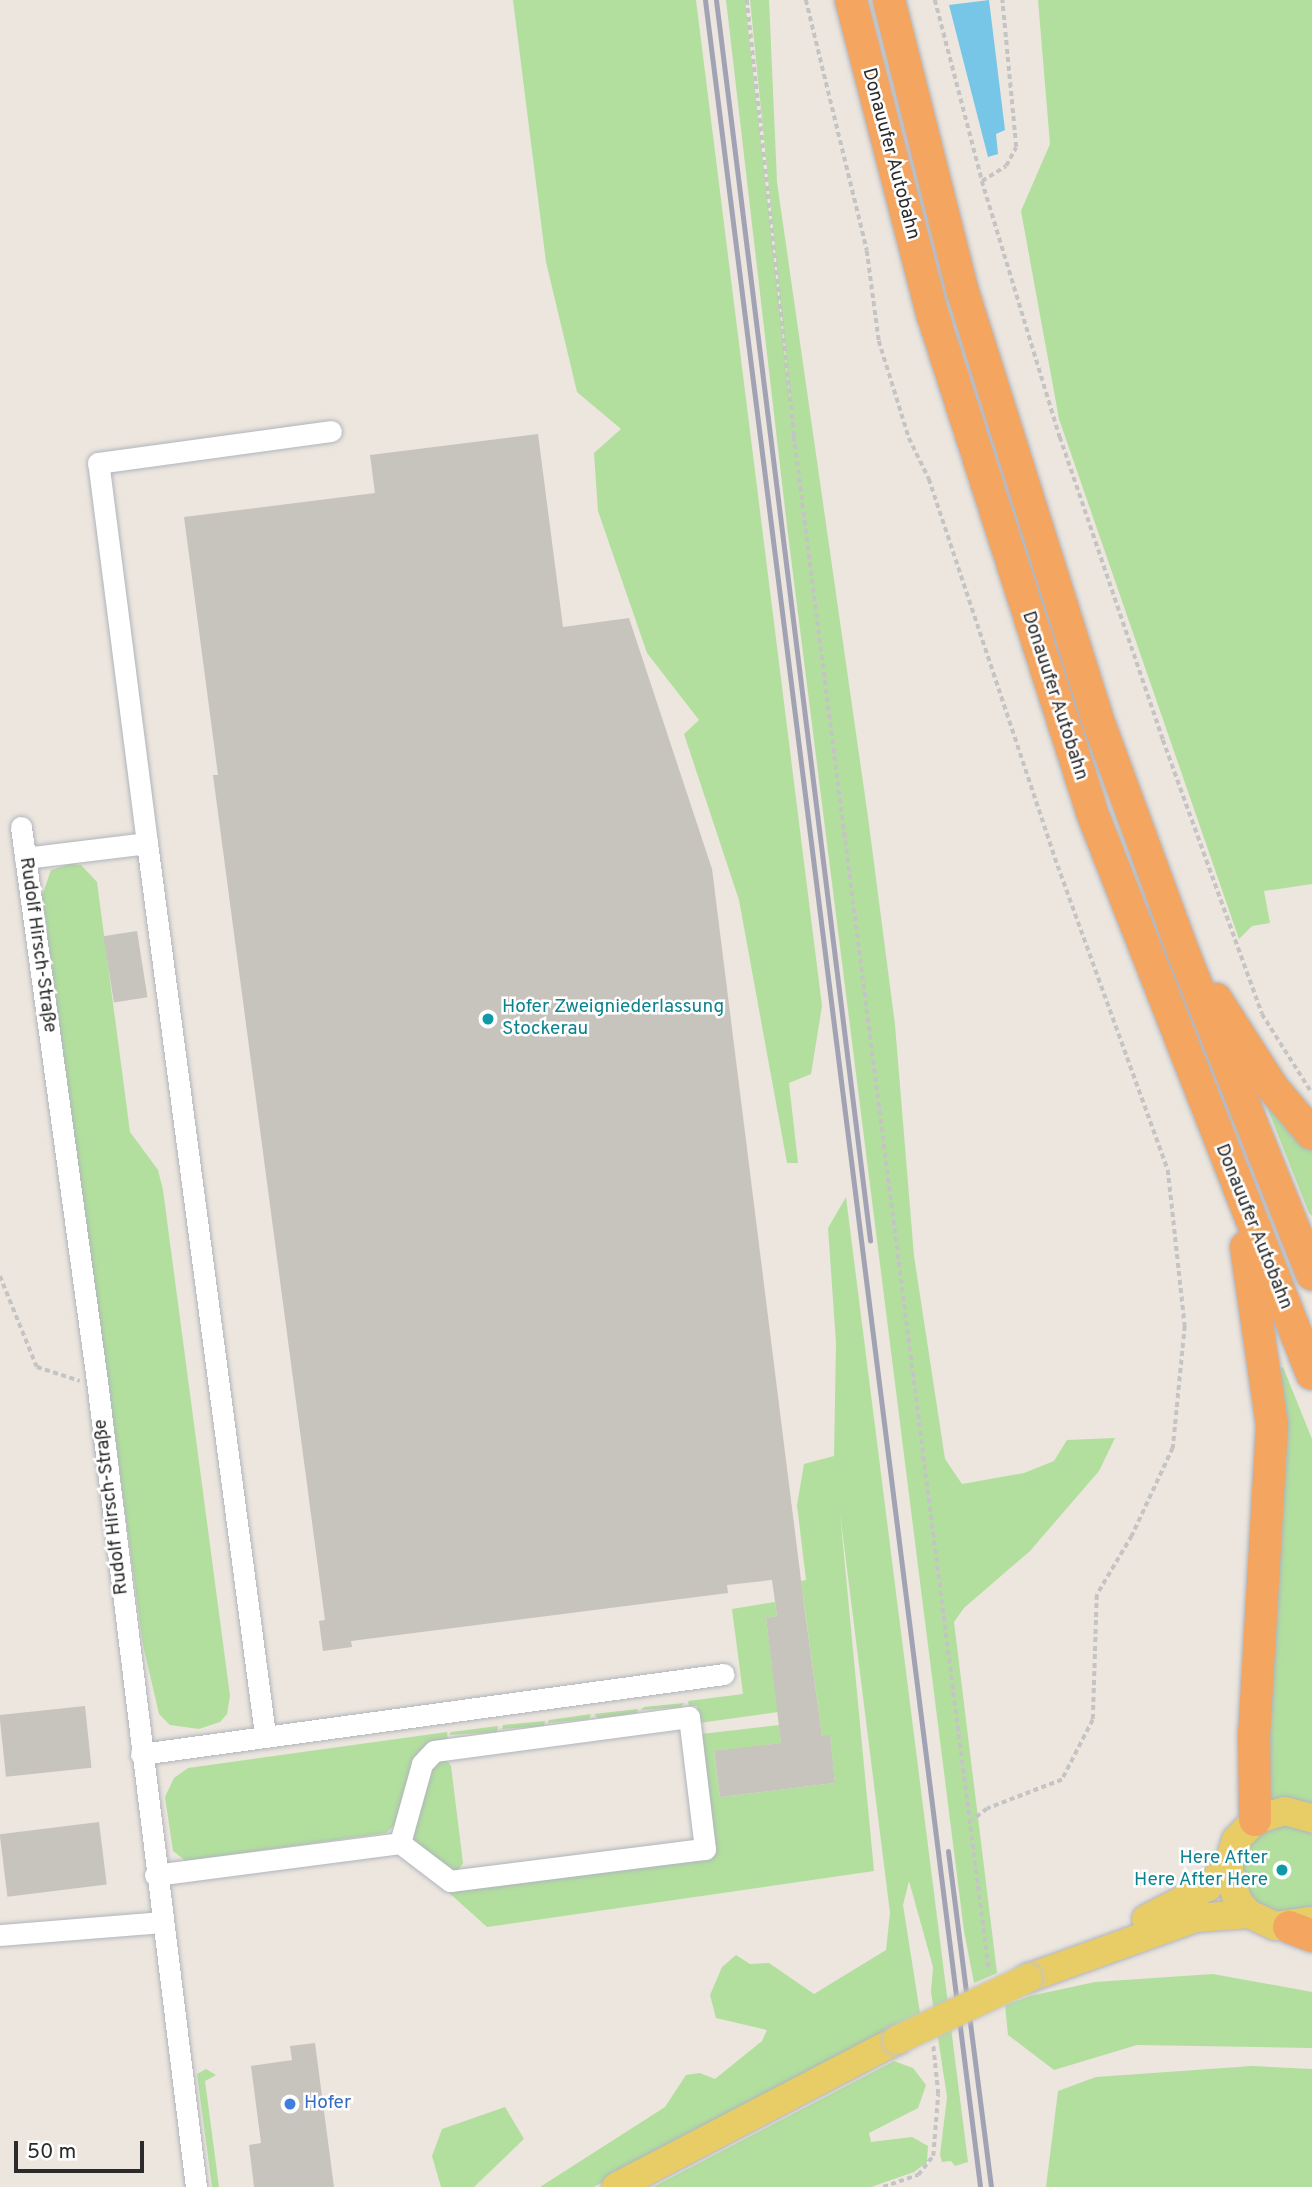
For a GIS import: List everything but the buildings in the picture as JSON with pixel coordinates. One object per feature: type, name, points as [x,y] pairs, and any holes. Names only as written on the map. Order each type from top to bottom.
[{"type":"highway","name":"Donauufer Autobahn","points":[[851,0],[915,250],[993,514],[1093,815],[1312,1374]]},
{"type":"highway","name":"Donauufer Autobahn","points":[[889,0],[963,292],[1096,715],[1184,954],[1312,1274]]},
{"type":"highway","points":[[1184,954],[1273,1088],[1312,1134]]},
{"type":"highway","points":[[1234,1180],[1265,1354],[1272,1425],[1254,1734],[1255,1820]]},
{"type":"main road","points":[[1034,1976],[1072,1953],[1197,1895],[1228,1866],[1236,1840],[1255,1820],[1285,1811],[1312,1818]]},
{"type":"main road","points":[[1228,1866],[1237,1900],[1249,1914],[1275,1926],[1304,1928]]},
{"type":"main road","points":[[616,2187],[897,2040],[1034,1976],[1196,1918],[1249,1914]]},
{"type":"street","points":[[265,1735],[98,463],[331,431]]},
{"type":"street","name":"Rudolf Hirsch-Straße","points":[[21,827],[97,1381],[155,1875],[197,2187]]},
{"type":"street","points":[[25,858],[148,843]]},
{"type":"street","points":[[141,1754],[724,1674]]},
{"type":"street","points":[[155,1875],[400,1843],[450,1881],[705,1849],[689,1717],[434,1751],[422,1764],[400,1843]]},
{"type":"street","points":[[0,1935],[161,1922]]},
{"type":"path","points":[[747,0],[794,436],[973,1820],[991,1985]]},
{"type":"path","points":[[806,0],[867,251],[879,341],[909,438],[929,479],[1055,858],[1168,1170],[1185,1326],[1173,1448],[1132,1536],[1097,1595],[1093,1720],[1062,1780],[986,1809],[973,1820]]},
{"type":"path","points":[[935,0],[982,181],[1060,437],[1163,740],[1262,1014],[1312,1093]]},
{"type":"path","points":[[982,181],[1006,166],[1016,146],[1002,0]]},
{"type":"path","points":[[0,1276],[37,1367],[70,1381],[97,1381]]},
{"type":"path","points":[[883,2187],[918,2175],[933,2157],[938,2094],[932,2044]]},
{"type":"green space","points":[[513,0],[696,0],[822,1006],[811,1074],[789,1083],[798,1163],[787,1163],[739,900],[684,734],[699,720],[647,653],[598,511],[594,453],[621,429],[577,392],[546,262]]},
{"type":"green space","points":[[726,0],[745,0],[792,419],[750,0],[769,0],[777,182],[868,817],[895,1025],[914,1256],[945,1459],[962,1484],[1024,1473],[1054,1461],[1067,1440],[1115,1438],[1099,1471],[1030,1551],[964,1608],[954,1622],[997,1973],[974,1983],[964,1931],[787,526]]},
{"type":"green space","points":[[1038,0],[1312,0],[1312,884],[1264,891],[1270,923],[1252,926],[1239,939],[1059,419],[1021,211],[1050,144]]},
{"type":"green space","points":[[70,864],[81,865],[97,882],[130,1132],[158,1170],[163,1190],[230,1696],[227,1714],[220,1722],[199,1729],[170,1725],[159,1714],[143,1645],[42,896],[51,870]]},
{"type":"green space","points":[[1259,1087],[1312,1148],[1312,1216],[1309,1213]]},
{"type":"green space","points":[[846,1197],[968,2162],[955,2166],[951,2161],[942,2162],[940,2155],[947,2097],[931,1992],[933,1967],[909,1881],[903,1905],[920,2013],[594,2187],[540,2187],[665,2107],[686,2075],[700,2073],[715,2079],[762,2041],[767,2030],[716,2018],[710,1995],[722,1967],[736,1955],[750,1964],[769,1963],[814,1994],[886,1950],[890,1913],[840,1513],[874,1871],[487,1927],[447,1891],[712,1856],[715,1850],[701,1734],[779,1725],[781,1743],[714,1752],[720,1797],[835,1783],[830,1736],[822,1736],[801,1581],[806,1580],[797,1505],[804,1464],[834,1456],[836,1343],[828,1228]]},
{"type":"green space","points":[[1283,1367],[1312,1439],[1312,1808],[1268,1804],[1276,1370]]},
{"type":"green space","points":[[775,1602],[777,1616],[766,1618],[778,1712],[699,1723],[697,1706],[689,1706],[688,1701],[743,1694],[732,1609]]},
{"type":"green space","points":[[684,1703],[681,1707],[641,1710],[644,1707]]},
{"type":"green space","points":[[638,1709],[637,1713],[598,1718],[594,1714]]},
{"type":"green space","points":[[591,1714],[589,1719],[548,1723],[549,1720]]},
{"type":"green space","points":[[545,1721],[544,1726],[502,1729],[503,1725]]},
{"type":"green space","points":[[498,1726],[497,1732],[449,1735],[451,1732]]},
{"type":"green space","points":[[447,1732],[448,1740],[428,1744],[418,1752],[396,1824],[386,1833],[186,1861],[173,1851],[165,1797],[174,1778],[188,1768]]},
{"type":"green space","points":[[445,1758],[451,1766],[463,1863],[457,1872],[451,1872],[414,1842],[413,1829],[433,1764]]},
{"type":"green space","points":[[1281,1824],[1312,1833],[1312,1908],[1279,1916],[1252,1901],[1240,1863],[1254,1836]]},
{"type":"green space","points":[[1213,1974],[1312,1992],[1312,2048],[1137,2045],[1054,2070],[1008,2035],[1005,2005],[1030,1996],[1095,1982]]},
{"type":"green space","points":[[894,2061],[913,2068],[926,2085],[918,2108],[869,2133],[871,2142],[912,2137],[928,2146],[927,2162],[914,2172],[871,2187],[653,2187]]},
{"type":"green space","points":[[1252,2066],[1312,2069],[1312,2187],[1046,2187],[1058,2091],[1096,2077]]},
{"type":"green space","points":[[206,2069],[216,2075],[205,2081],[219,2187],[212,2187],[197,2074]]},
{"type":"green space","points":[[505,2107],[524,2139],[474,2187],[441,2187],[432,2156],[442,2129]]},
{"type":"water","points":[[989,0],[1005,130],[996,134],[998,154],[988,157],[949,5]]},
{"type":"railway","points":[[705,0],[980,2187]]},
{"type":"railway","points":[[716,0],[870,1240]]},
{"type":"railway","points":[[948,1851],[991,2187]]},
{"type":"place","name":"Hofer Zweigniederlassung Stockerau","points":[[488,1019]]},
{"type":"place","name":"Here After Here After Here","points":[[1282,1870]]},
{"type":"place","name":"Hofer","points":[[290,2104]]}]
